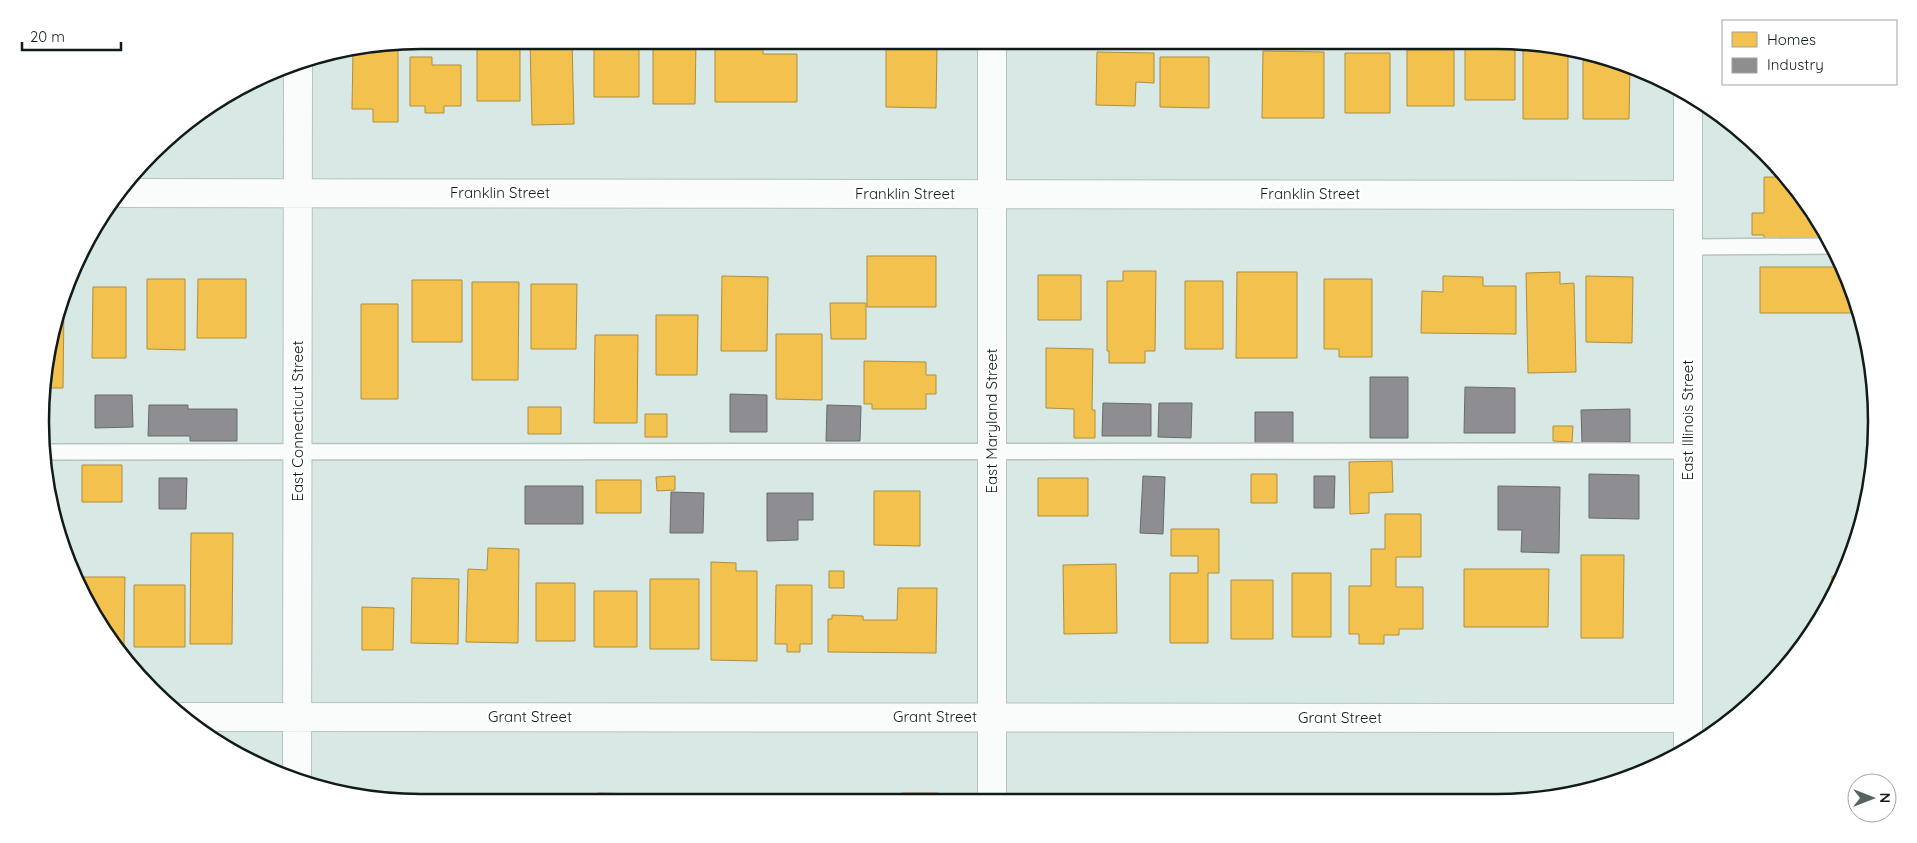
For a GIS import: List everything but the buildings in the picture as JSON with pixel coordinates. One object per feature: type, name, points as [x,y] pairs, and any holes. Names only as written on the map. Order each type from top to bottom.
[{"type":"street","name":"East Maryland Street","points":[[992,49],[992,794]]},
{"type":"street","name":"East Connecticut Street","points":[[297,772],[298,70]]},
{"type":"street","name":"East Illinois Street","points":[[1688,103],[1688,740]]},
{"type":"street","name":"Franklin Street","points":[[128,193],[1688,195]]},
{"type":"street","name":"Grant Street","points":[[195,717],[1688,718]]},
{"type":"lane","points":[[1688,247],[1824,246]]},
{"type":"lane","points":[[50,452],[1688,451]]}]
